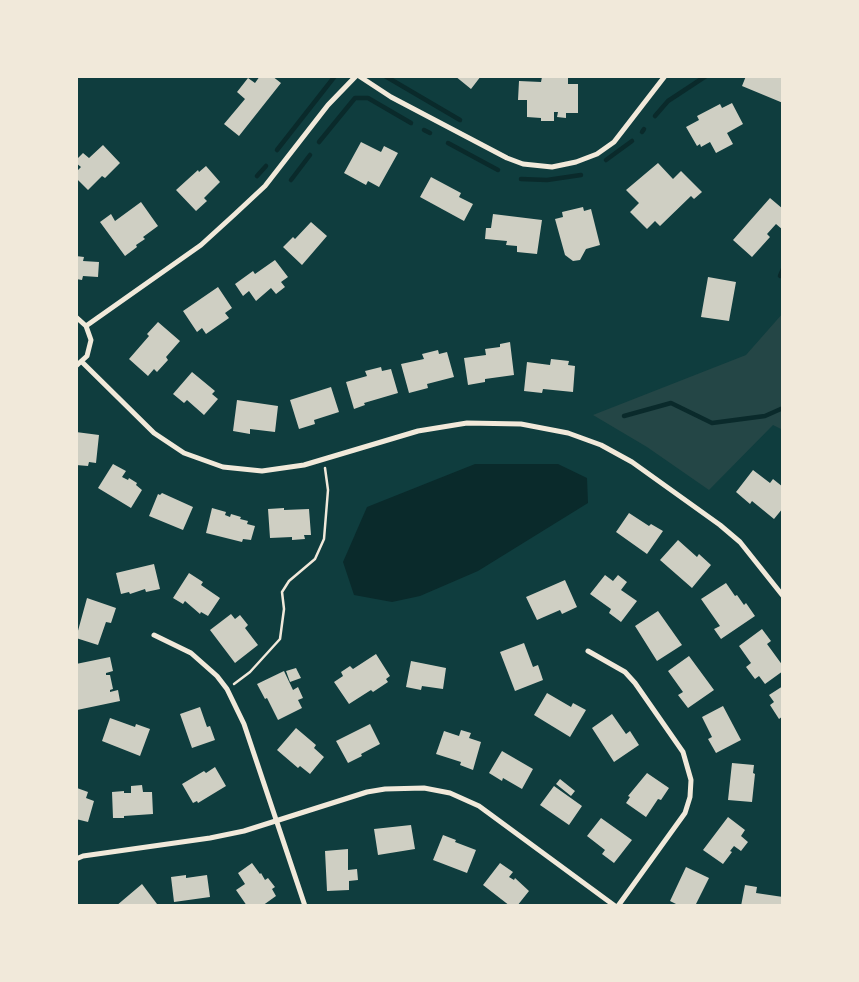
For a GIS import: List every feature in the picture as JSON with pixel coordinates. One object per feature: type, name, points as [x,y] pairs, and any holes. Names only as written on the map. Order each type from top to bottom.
[{"type":"street","points":[[86,326],[201,246],[264,186],[328,105],[358,76],[391,97],[507,158],[523,164],[552,167],[576,162],[597,154],[614,142],[665,76]]},
{"type":"street","points":[[76,317],[86,326],[91,340],[90,348],[82,362],[76,366]]},
{"type":"street","points":[[82,362],[154,433],[184,453],[204,462],[223,467],[262,471],[282,470],[324,460],[418,431],[467,423],[521,424],[568,433],[601,445],[632,462],[714,520],[740,542],[783,596]]},
{"type":"street","points":[[154,635],[191,653],[217,676],[227,689],[244,724],[305,906]]},
{"type":"street","points":[[76,860],[82,856],[210,838],[244,831],[367,792],[385,789],[424,788],[450,793],[479,806],[616,906],[685,813],[690,797],[691,780],[683,752],[635,683],[625,672],[588,651]]},
{"type":"path","points":[[227,689],[250,672],[280,639],[284,609],[282,592],[289,581],[315,559],[324,539],[328,490],[324,460]]},
{"type":"shaded area","points":[[783,313],[783,430],[773,425],[709,490],[647,447],[593,415],[746,355]]},
{"type":"shaded area","points":[[475,464],[558,464],[587,478],[588,503],[478,571],[420,596],[392,602],[354,595],[343,562],[367,507]]},
{"type":"building","points":[[260,76],[272,76],[281,83],[239,136],[224,124],[245,99],[237,92],[248,78],[255,83]]},
{"type":"building","points":[[455,76],[481,76],[471,89]]},
{"type":"building","points":[[568,76],[568,84],[578,84],[578,113],[566,113],[566,118],[557,117],[558,112],[554,112],[554,121],[541,121],[541,118],[527,117],[527,100],[518,100],[519,81],[541,82],[542,77]]},
{"type":"building","points":[[746,76],[783,76],[783,103],[742,86]]},
{"type":"building","points":[[732,103],[743,124],[727,133],[733,144],[716,153],[710,142],[701,147],[700,144],[697,146],[686,127],[699,120],[697,116],[720,104],[722,108]]},
{"type":"building","points":[[361,142],[381,152],[384,146],[398,153],[379,187],[368,181],[366,185],[344,173]]},
{"type":"building","points":[[103,145],[120,163],[105,178],[102,176],[88,190],[76,178],[76,172],[81,167],[76,163],[76,160],[83,153],[89,158]]},
{"type":"building","points":[[658,163],[673,179],[681,171],[702,192],[694,199],[691,196],[660,226],[655,221],[647,229],[630,212],[639,203],[626,190]]},
{"type":"building","points":[[206,166],[220,182],[204,198],[207,201],[196,211],[176,190],[198,170],[199,172]]},
{"type":"building","points":[[431,177],[461,193],[459,197],[473,204],[464,221],[420,197]]},
{"type":"building","points":[[770,198],[783,209],[783,230],[776,224],[767,234],[770,237],[752,257],[733,240]]},
{"type":"building","points":[[141,202],[158,226],[143,237],[145,239],[125,256],[100,222],[111,214],[115,221]]},
{"type":"building","points":[[583,207],[584,211],[591,209],[600,245],[586,249],[580,260],[573,261],[565,255],[555,219],[563,217],[562,212]]},
{"type":"building","points":[[493,214],[542,220],[537,254],[517,252],[517,246],[506,245],[507,241],[485,239],[486,228],[491,228]]},
{"type":"building","points":[[311,222],[327,236],[302,265],[283,247],[293,237],[295,239]]},
{"type":"building","points":[[76,256],[84,257],[83,261],[99,262],[98,277],[83,276],[82,280],[76,279]]},
{"type":"building","points":[[275,260],[288,277],[281,282],[285,287],[276,294],[271,288],[256,301],[249,291],[243,296],[235,284],[253,271],[255,274]]},
{"type":"building","points":[[708,277],[736,282],[729,321],[701,317]]},
{"type":"building","points":[[218,287],[232,308],[225,313],[229,318],[206,334],[202,328],[197,332],[183,311]]},
{"type":"building","points":[[158,322],[180,341],[166,357],[168,360],[157,372],[154,369],[148,376],[129,359],[149,336],[147,334]]},
{"type":"building","points":[[510,342],[514,375],[485,379],[485,382],[468,385],[464,358],[486,355],[485,349],[500,347],[500,344]]},
{"type":"building","points":[[438,350],[439,354],[447,352],[454,377],[427,384],[428,388],[409,393],[401,364],[424,359],[422,354]]},
{"type":"building","points":[[551,359],[569,361],[568,365],[575,366],[573,392],[543,389],[542,393],[524,391],[527,362],[550,365]]},
{"type":"building","points":[[381,367],[382,371],[391,369],[398,393],[364,403],[365,405],[354,409],[346,382],[367,376],[365,371]]},
{"type":"building","points":[[192,372],[215,391],[212,394],[218,399],[204,415],[187,400],[184,403],[173,394]]},
{"type":"building","points":[[331,387],[339,412],[314,420],[315,424],[299,429],[290,400]]},
{"type":"building","points":[[237,400],[278,406],[275,432],[250,429],[250,434],[233,431]]},
{"type":"building","points":[[76,432],[99,435],[96,463],[89,462],[88,466],[76,465]]},
{"type":"building","points":[[113,464],[126,471],[122,477],[128,480],[129,478],[137,483],[136,485],[142,490],[131,508],[98,488]]},
{"type":"building","points":[[753,470],[770,483],[773,479],[783,487],[783,508],[774,519],[752,501],[750,504],[736,492]]},
{"type":"building","points":[[162,493],[193,507],[183,530],[149,516],[158,494]]},
{"type":"building","points":[[212,508],[226,512],[225,515],[230,517],[231,514],[241,517],[240,519],[248,521],[247,524],[255,526],[251,540],[243,539],[242,542],[206,533]]},
{"type":"building","points":[[284,508],[284,510],[309,509],[311,535],[304,535],[305,539],[292,540],[292,537],[270,538],[268,509]]},
{"type":"building","points":[[629,513],[649,526],[651,524],[663,531],[647,554],[616,532]]},
{"type":"building","points":[[678,540],[697,557],[699,554],[711,565],[692,588],[660,560]]},
{"type":"building","points":[[154,564],[160,589],[146,592],[145,589],[130,594],[129,592],[121,594],[116,573]]},
{"type":"building","points":[[189,573],[203,582],[201,585],[220,598],[208,616],[201,612],[200,614],[185,601],[183,604],[173,598]]},
{"type":"building","points":[[605,575],[613,581],[618,575],[627,582],[621,590],[637,601],[621,622],[609,613],[611,609],[590,594]]},
{"type":"building","points":[[565,580],[577,607],[562,614],[560,610],[537,620],[526,597]]},
{"type":"building","points":[[726,583],[744,605],[746,603],[755,616],[721,639],[714,629],[720,626],[701,599]]},
{"type":"building","points":[[87,598],[116,608],[111,623],[106,622],[98,645],[76,638]]},
{"type":"building","points":[[658,611],[682,645],[657,661],[635,626]]},
{"type":"building","points":[[231,614],[235,619],[240,615],[248,625],[245,628],[258,645],[235,663],[210,630]]},
{"type":"building","points":[[762,629],[771,641],[767,644],[783,666],[783,671],[765,684],[759,676],[755,679],[746,667],[751,663],[739,646]]},
{"type":"building","points":[[524,643],[533,667],[538,665],[543,680],[515,691],[500,652]]},
{"type":"building","points":[[376,654],[390,676],[386,679],[388,682],[349,704],[334,682],[343,676],[341,672],[350,666],[353,669]]},
{"type":"building","points":[[689,656],[714,690],[688,708],[678,695],[683,692],[668,671]]},
{"type":"building","points":[[110,657],[113,671],[106,673],[106,675],[110,675],[113,689],[110,692],[118,690],[120,701],[77,710],[76,664]]},
{"type":"building","points":[[411,661],[446,668],[443,689],[422,686],[421,690],[406,687]]},
{"type":"building","points":[[296,668],[301,678],[290,682],[286,671]]},
{"type":"building","points":[[284,671],[293,690],[298,687],[303,698],[298,700],[302,708],[278,720],[267,698],[265,699],[257,684]]},
{"type":"building","points":[[783,686],[783,716],[779,719],[770,705],[774,702],[769,695]]},
{"type":"building","points":[[547,693],[571,707],[573,703],[586,710],[570,737],[534,715]]},
{"type":"building","points":[[723,706],[741,740],[716,753],[708,739],[712,737],[702,717]]},
{"type":"building","points":[[200,707],[207,727],[210,726],[215,740],[192,748],[180,714]]},
{"type":"building","points":[[612,714],[626,734],[630,731],[639,745],[614,762],[592,728]]},
{"type":"building","points":[[110,718],[135,727],[136,724],[150,729],[140,756],[102,741]]},
{"type":"building","points":[[370,724],[380,744],[348,763],[336,741]]},
{"type":"building","points":[[296,728],[316,745],[314,748],[324,757],[310,774],[300,766],[298,768],[277,750]]},
{"type":"building","points":[[461,730],[471,733],[469,738],[481,742],[473,770],[460,765],[461,762],[436,754],[444,731],[459,736]]},
{"type":"building","points":[[502,751],[533,769],[522,789],[503,778],[502,781],[489,773]]},
{"type":"building","points":[[732,763],[754,765],[752,802],[728,800]]},
{"type":"building","points":[[215,767],[226,786],[198,803],[197,801],[193,803],[182,784]]},
{"type":"building","points":[[647,773],[669,788],[661,800],[658,799],[646,817],[626,803],[630,797],[628,796]]},
{"type":"building","points":[[560,779],[575,791],[571,796],[556,784]]},
{"type":"building","points":[[142,785],[143,792],[152,792],[153,814],[113,818],[112,792],[124,791],[124,793],[131,793],[131,786]]},
{"type":"building","points":[[554,786],[582,806],[569,825],[540,805]]},
{"type":"building","points":[[77,788],[88,792],[86,798],[94,801],[88,822],[76,819]]},
{"type":"building","points":[[728,817],[745,830],[741,836],[748,842],[741,851],[734,846],[723,864],[703,850]]},
{"type":"building","points":[[601,818],[632,840],[614,863],[602,854],[605,850],[587,836]]},
{"type":"building","points":[[411,825],[415,849],[378,855],[374,829]]},
{"type":"building","points":[[443,835],[476,850],[467,873],[433,860]]},
{"type":"building","points":[[348,849],[348,870],[357,869],[358,880],[349,881],[349,890],[327,891],[325,851]]},
{"type":"building","points":[[252,863],[265,880],[268,878],[275,887],[272,889],[276,896],[262,906],[247,906],[236,890],[245,884],[238,873]]},
{"type":"building","points":[[500,863],[513,872],[509,877],[514,880],[515,878],[529,891],[517,906],[510,906],[483,885]]},
{"type":"building","points":[[686,867],[709,878],[695,906],[680,906],[670,901]]},
{"type":"building","points":[[186,875],[186,878],[207,875],[210,897],[174,902],[171,877]]},
{"type":"building","points":[[142,884],[157,904],[155,906],[116,906]]},
{"type":"building","points":[[745,885],[757,887],[756,893],[783,897],[783,906],[741,906]]},
{"type":"waterway","points":[[277,150],[335,76]]},
{"type":"waterway","points":[[385,76],[460,120]]},
{"type":"waterway","points":[[655,116],[668,101],[706,76]]},
{"type":"waterway","points":[[319,142],[355,98],[368,98],[411,123]]},
{"type":"waterway","points":[[424,130],[430,133]]},
{"type":"waterway","points":[[606,160],[632,141]]},
{"type":"waterway","points":[[448,143],[498,170]]},
{"type":"waterway","points":[[291,180],[310,155]]},
{"type":"waterway","points":[[257,176],[266,166]]},
{"type":"waterway","points":[[521,179],[547,180],[581,175]]},
{"type":"waterway","points":[[780,276],[783,269]]},
{"type":"waterway","points":[[624,416],[671,403],[712,423],[765,416],[783,408]]}]
